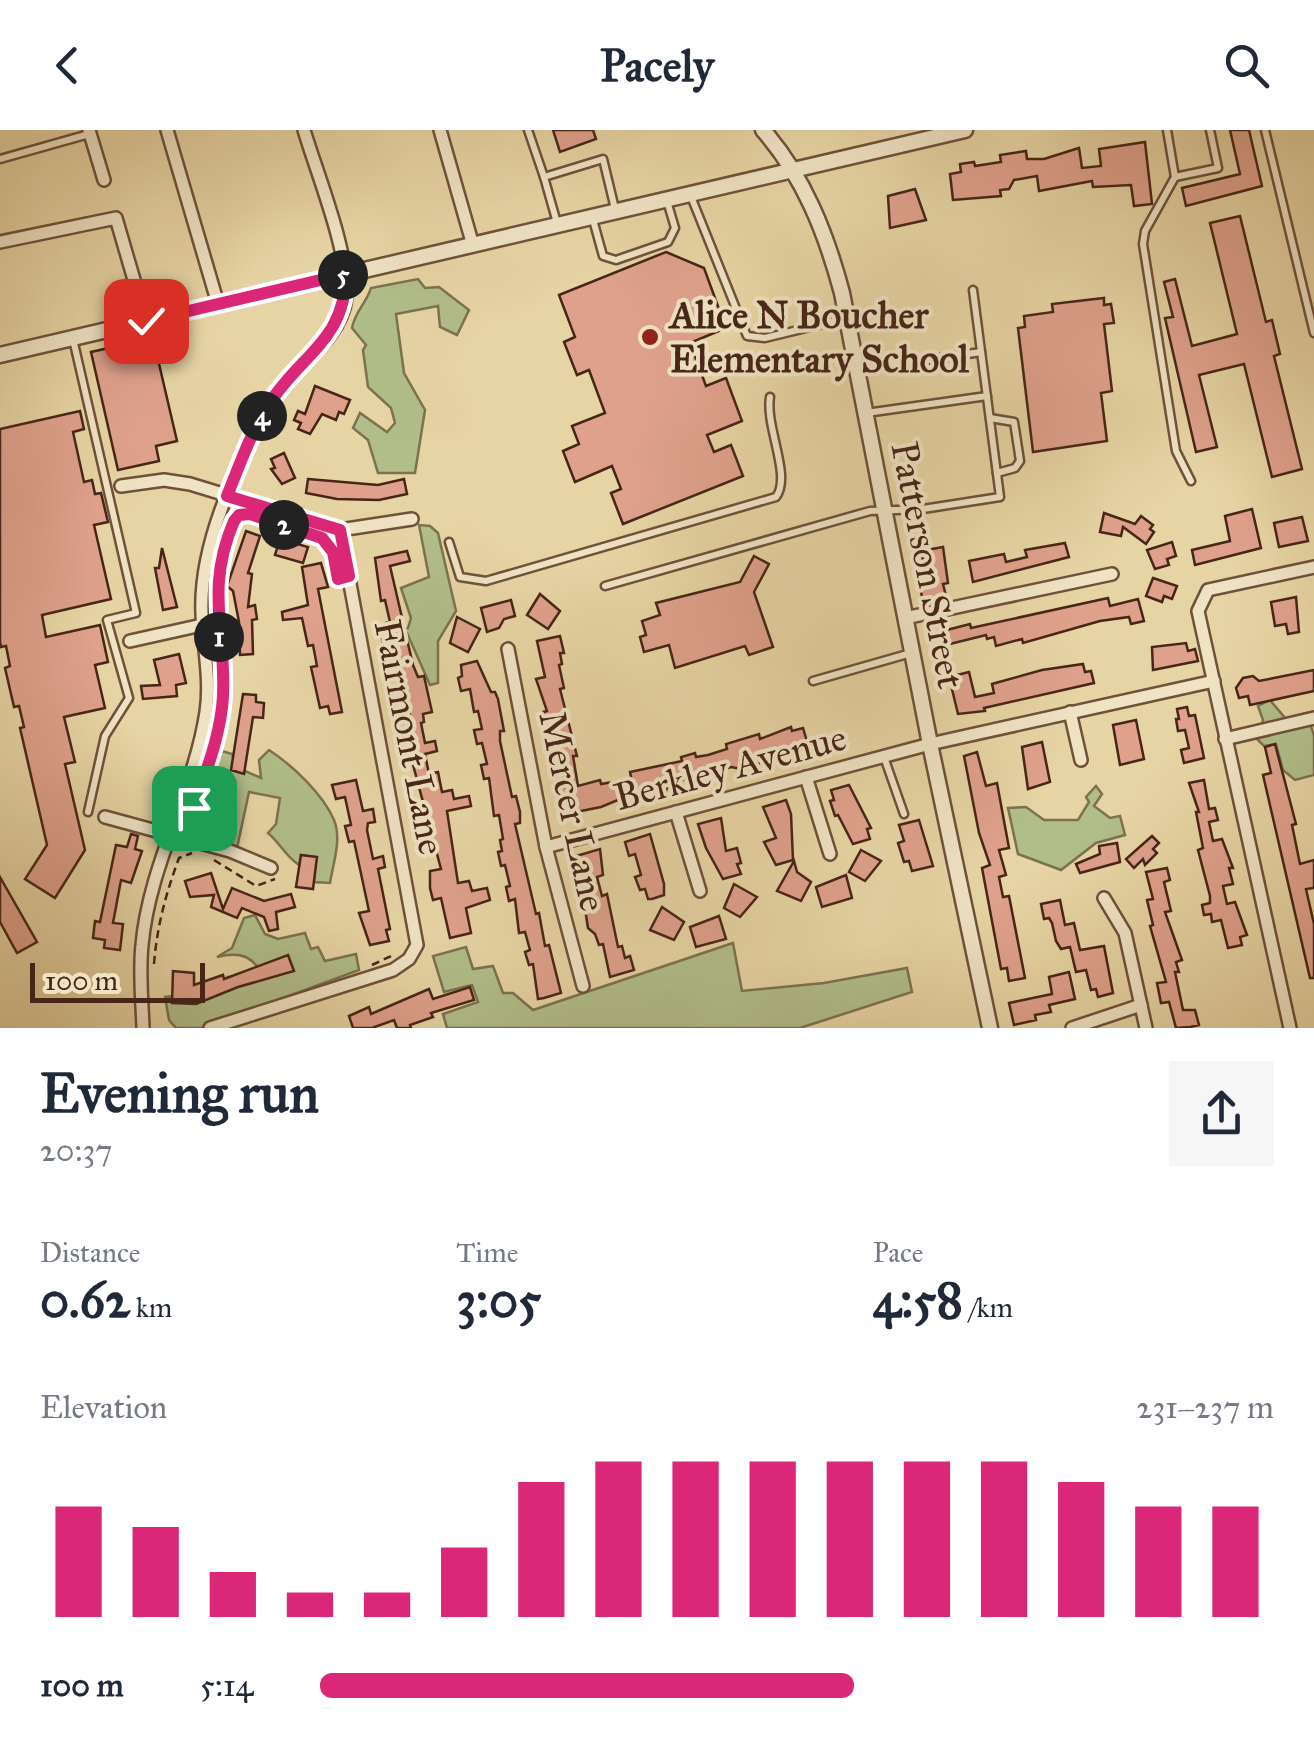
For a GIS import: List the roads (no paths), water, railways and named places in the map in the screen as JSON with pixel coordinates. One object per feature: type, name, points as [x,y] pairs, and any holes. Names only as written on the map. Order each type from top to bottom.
[{"type":"street","points":[[167,130],[218,304]]},
{"type":"street","points":[[143,1028],[142,944],[206,709],[207,654],[202,624],[205,570],[227,496],[264,411],[338,321],[346,300],[346,274],[304,130]]},
{"type":"street","points":[[440,130],[472,242]]},
{"type":"street","name":"Patterson Street","points":[[763,130],[794,170],[828,244],[848,317],[930,744],[990,1028]]},
{"type":"street","points":[[0,355],[964,130]]},
{"type":"street","points":[[90,132],[104,180]]},
{"type":"street","points":[[0,242],[108,216],[119,221],[146,321]]},
{"type":"street","points":[[121,486],[164,480],[340,530],[412,519]]},
{"type":"street","name":"Fairmont Lane","points":[[210,1028],[399,967],[418,934],[340,530]]},
{"type":"street","points":[[1290,1028],[1198,610],[1202,594],[1208,590],[1314,567]]},
{"type":"street","points":[[905,618],[1112,574]]},
{"type":"street","points":[[130,641],[202,624]]},
{"type":"street","name":"Mercer Lane","points":[[508,649],[546,847],[583,986]]},
{"type":"street","name":"Berkley Avenue","points":[[546,847],[930,744],[1214,681]]},
{"type":"street","points":[[1070,712],[1082,760]]},
{"type":"street","points":[[1225,739],[1314,718]]},
{"type":"street","points":[[806,777],[830,854]]},
{"type":"street","points":[[676,812],[700,891]]},
{"type":"street","points":[[104,817],[172,833],[274,872]]},
{"type":"street","points":[[1104,898],[1125,933],[1146,1028]]},
{"type":"street","points":[[1072,1028],[1141,1006]]},
{"type":"lane","points":[[528,130],[557,222]]},
{"type":"lane","points":[[1168,130],[1175,176],[1145,231],[1144,244],[1176,450],[1191,481]]},
{"type":"lane","points":[[1175,176],[1218,168],[1210,130]]},
{"type":"lane","points":[[1265,130],[1314,332]]},
{"type":"lane","points":[[0,159],[90,132]]},
{"type":"lane","points":[[544,178],[603,160],[615,210]]},
{"type":"lane","points":[[690,194],[747,336],[764,338],[848,317]]},
{"type":"lane","points":[[592,215],[603,256],[616,260],[668,242],[674,228],[666,200]]},
{"type":"lane","points":[[605,586],[870,512],[1000,497],[974,290]]},
{"type":"lane","points":[[72,338],[136,613],[108,620],[129,698],[105,736],[88,812]]},
{"type":"lane","points":[[858,370],[981,352]]},
{"type":"lane","points":[[866,413],[987,396]]},
{"type":"lane","points":[[449,542],[460,577],[486,581],[776,497],[783,480],[767,416],[770,397]]},
{"type":"lane","points":[[990,418],[1014,422],[1020,460],[1016,468],[997,473]]},
{"type":"lane","points":[[813,680],[912,652]]},
{"type":"lane","points":[[884,756],[904,814]]},
{"type":"place","name":"Alice N Boucher Elementary School","points":[[650,337]]}]
